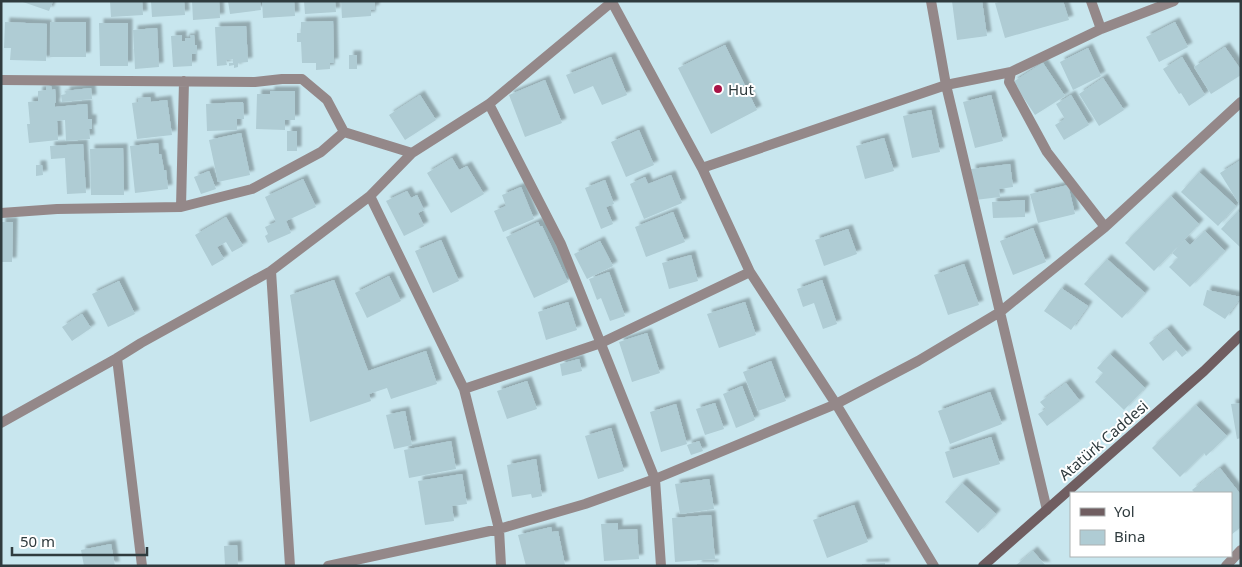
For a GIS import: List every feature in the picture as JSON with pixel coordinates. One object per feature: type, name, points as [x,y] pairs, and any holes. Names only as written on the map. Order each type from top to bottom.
[{"type":"street","points":[[931,1],[946,85],[1047,510]]},
{"type":"street","points":[[1091,1],[1101,29]]},
{"type":"street","points":[[702,168],[946,85],[1011,72],[1101,29],[1174,1]]},
{"type":"street","points":[[1,423],[271,271],[370,196],[412,153],[488,104],[612,2],[702,168],[750,272],[836,404],[934,566]]},
{"type":"street","points":[[1011,72],[1009,82],[1047,152],[1105,227]]},
{"type":"street","points":[[1,80],[255,82],[302,79],[327,100],[344,132],[412,153]]},
{"type":"street","points":[[181,207],[184,81]]},
{"type":"street","points":[[328,566],[499,529],[585,504],[655,479],[836,404],[918,361],[1000,312],[1105,227],[1241,102]]},
{"type":"street","points":[[488,104],[561,244],[655,479],[661,566]]},
{"type":"street","points":[[1,213],[57,209],[181,207],[252,188],[321,152],[344,132]]},
{"type":"street","points":[[370,196],[464,389],[499,529],[501,566]]},
{"type":"street","points":[[271,271],[290,566]]},
{"type":"street","points":[[464,389],[601,343],[750,272]]},
{"type":"street","name":"Atatürk Caddesi","points":[[983,566],[1239,340]]},
{"type":"street","points":[[117,358],[142,566]]},
{"type":"street","points":[[1226,566],[1241,550]]},
{"type":"building","points":[[20,1],[53,1],[49,11]]},
{"type":"building","points":[[110,1],[142,1],[143,15],[111,17]]},
{"type":"building","points":[[151,1],[184,1],[185,15],[152,17]]},
{"type":"building","points":[[192,1],[219,1],[220,18],[193,20]]},
{"type":"building","points":[[228,1],[260,1],[261,10],[230,14]]},
{"type":"building","points":[[262,1],[294,1],[295,16],[263,18]]},
{"type":"building","points":[[304,1],[335,1],[336,12],[305,14]]},
{"type":"building","points":[[341,1],[375,1],[375,9],[371,10],[371,16],[342,18]]},
{"type":"building","points":[[952,1],[982,1],[987,36],[957,40]]},
{"type":"building","points":[[1003,1],[1063,1],[1069,20],[1005,38],[995,3]]},
{"type":"building","points":[[333,21],[334,63],[330,63],[330,69],[316,70],[316,63],[302,63],[301,42],[297,42],[297,33],[301,33],[301,22]]},
{"type":"building","points":[[5,22],[47,24],[46,61],[10,60],[11,48],[4,48]]},
{"type":"building","points":[[50,22],[86,22],[86,57],[50,57]]},
{"type":"building","points":[[1175,22],[1188,47],[1159,62],[1146,37]]},
{"type":"building","points":[[99,23],[128,23],[128,66],[100,66]]},
{"type":"building","points":[[246,26],[248,62],[238,63],[238,67],[234,68],[234,65],[229,66],[229,63],[233,63],[233,59],[226,60],[227,65],[217,66],[215,27]]},
{"type":"building","points":[[157,28],[159,67],[135,69],[133,30]]},
{"type":"building","points":[[182,35],[182,41],[185,41],[185,38],[191,38],[190,35],[194,35],[197,54],[192,54],[192,66],[173,67],[171,36]]},
{"type":"building","name":"Hut","points":[[725,45],[757,110],[711,134],[678,68]]},
{"type":"building","points":[[1225,47],[1241,70],[1241,75],[1211,94],[1194,67]]},
{"type":"building","points":[[1088,48],[1101,76],[1073,90],[1060,62]]},
{"type":"building","points":[[349,55],[357,55],[357,69],[349,69]]},
{"type":"building","points":[[611,57],[627,95],[602,105],[593,86],[574,94],[566,75]]},
{"type":"building","points":[[1182,57],[1205,95],[1189,106],[1163,69]]},
{"type":"building","points":[[1043,63],[1065,96],[1035,115],[1013,82]]},
{"type":"building","points":[[1103,78],[1124,110],[1099,126],[1079,94]]},
{"type":"building","points":[[545,80],[562,123],[525,137],[509,95]]},
{"type":"building","points":[[46,86],[51,86],[52,90],[55,89],[55,107],[87,104],[88,119],[92,119],[92,129],[89,129],[90,139],[66,141],[65,120],[57,121],[58,140],[29,143],[27,124],[30,124],[28,102],[38,101],[38,91],[46,90]]},
{"type":"building","points":[[91,88],[92,99],[62,102],[61,95],[66,94],[65,91]]},
{"type":"building","points":[[270,91],[295,91],[295,120],[285,120],[285,130],[256,129],[257,94],[270,94]]},
{"type":"building","points":[[420,95],[436,120],[405,140],[389,115]]},
{"type":"building","points":[[991,95],[1003,141],[975,148],[963,102]]},
{"type":"building","points":[[1071,95],[1089,125],[1064,140],[1055,125],[1065,119],[1056,104]]},
{"type":"building","points":[[150,97],[151,102],[167,100],[172,135],[137,139],[132,103],[138,102],[138,98]]},
{"type":"building","points":[[243,102],[244,119],[237,119],[237,130],[207,131],[206,104]]},
{"type":"building","points":[[931,110],[940,152],[912,158],[903,116]]},
{"type":"building","points":[[639,130],[654,165],[626,177],[611,142]]},
{"type":"building","points":[[287,131],[297,131],[297,151],[287,151]]},
{"type":"building","points":[[241,133],[250,175],[218,182],[209,140]]},
{"type":"building","points":[[884,138],[894,171],[865,179],[856,146]]},
{"type":"building","points":[[158,143],[159,154],[161,154],[164,170],[166,170],[168,189],[135,193],[130,146]]},
{"type":"building","points":[[83,144],[86,193],[67,194],[65,158],[51,159],[50,146]]},
{"type":"building","points":[[123,148],[124,195],[91,195],[90,149]]},
{"type":"building","points":[[452,158],[459,170],[467,166],[484,194],[451,213],[427,173]]},
{"type":"building","points":[[1241,160],[1241,207],[1220,173]]},
{"type":"building","points":[[1010,164],[1013,187],[999,189],[1000,197],[975,200],[971,169]]},
{"type":"building","points":[[36,165],[42,165],[43,175],[36,176]]},
{"type":"building","points":[[209,171],[216,189],[201,194],[194,177]]},
{"type":"building","points":[[1199,172],[1236,206],[1218,226],[1181,192]]},
{"type":"building","points":[[671,175],[682,203],[644,219],[630,184],[645,177],[648,184]]},
{"type":"building","points":[[303,179],[316,207],[286,221],[291,233],[268,243],[265,236],[268,234],[265,227],[276,222],[265,197]]},
{"type":"building","points":[[605,180],[614,204],[606,207],[613,224],[601,229],[585,188]]},
{"type":"building","points":[[1068,185],[1075,214],[1038,223],[1030,194]]},
{"type":"building","points":[[521,187],[534,219],[503,232],[494,211],[506,206],[502,195]]},
{"type":"building","points":[[407,191],[411,198],[417,195],[424,210],[418,213],[424,226],[404,236],[386,201]]},
{"type":"building","points":[[1171,196],[1199,224],[1154,271],[1125,243]]},
{"type":"building","points":[[1025,200],[1025,217],[993,218],[992,202]]},
{"type":"building","points":[[1238,211],[1241,214],[1241,248],[1221,229]]},
{"type":"building","points":[[673,212],[685,242],[646,257],[635,227]]},
{"type":"building","points":[[226,217],[243,246],[232,252],[226,242],[217,247],[224,259],[212,266],[195,235]]},
{"type":"building","points":[[1,222],[13,222],[12,262],[1,262]]},
{"type":"building","points":[[538,222],[542,226],[568,282],[534,298],[506,237]]},
{"type":"building","points":[[1033,228],[1046,262],[1013,275],[1000,241]]},
{"type":"building","points":[[848,229],[857,254],[824,266],[815,240]]},
{"type":"building","points":[[1205,231],[1225,251],[1190,287],[1169,267],[1178,258],[1172,253],[1185,240],[1190,245]]},
{"type":"building","points":[[441,240],[459,281],[433,293],[415,251]]},
{"type":"building","points":[[600,241],[613,266],[587,279],[574,254]]},
{"type":"building","points":[[691,255],[698,281],[669,289],[662,263]]},
{"type":"building","points":[[1107,259],[1145,293],[1122,318],[1084,284]]},
{"type":"building","points":[[964,264],[979,305],[948,315],[934,275]]},
{"type":"building","points":[[609,272],[625,316],[610,321],[601,298],[597,300],[589,279]]},
{"type":"building","points":[[389,276],[401,301],[367,318],[355,293]]},
{"type":"building","points":[[334,280],[368,371],[426,351],[437,384],[391,399],[387,388],[369,394],[371,401],[310,422],[290,295]]},
{"type":"building","points":[[822,280],[837,324],[823,329],[814,303],[803,307],[797,289]]},
{"type":"building","points":[[119,281],[135,314],[108,327],[92,294]]},
{"type":"building","points":[[1061,288],[1088,306],[1071,330],[1044,311]]},
{"type":"building","points":[[1207,290],[1241,297],[1225,319],[1203,305]]},
{"type":"building","points":[[568,302],[577,330],[546,340],[538,312]]},
{"type":"building","points":[[745,302],[756,335],[719,348],[707,314]]},
{"type":"building","points":[[82,314],[91,328],[72,341],[62,327]]},
{"type":"building","points":[[1167,329],[1187,353],[1182,357],[1176,350],[1163,361],[1149,343]]},
{"type":"building","points":[[647,333],[660,373],[632,382],[619,342]]},
{"type":"building","points":[[1110,354],[1145,388],[1124,410],[1095,382],[1103,373],[1097,368]]},
{"type":"building","points":[[579,359],[582,371],[562,376],[560,364]]},
{"type":"building","points":[[771,361],[786,401],[758,411],[743,372]]},
{"type":"building","points":[[527,381],[537,409],[507,419],[497,391]]},
{"type":"building","points":[[1066,383],[1080,401],[1047,426],[1038,414],[1046,409],[1040,402]]},
{"type":"building","points":[[742,386],[755,420],[736,428],[723,394]]},
{"type":"building","points":[[990,392],[1002,424],[950,444],[938,411]]},
{"type":"building","points":[[715,403],[724,429],[705,435],[696,409]]},
{"type":"building","points":[[1241,403],[1241,438],[1237,439],[1231,404]]},
{"type":"building","points":[[676,404],[687,444],[661,452],[650,412]]},
{"type":"building","points":[[1196,405],[1227,436],[1206,456],[1204,453],[1180,477],[1152,448]]},
{"type":"building","points":[[405,411],[412,445],[394,449],[386,415]]},
{"type":"building","points":[[611,428],[624,471],[598,479],[585,436]]},
{"type":"building","points":[[991,437],[1000,464],[953,478],[945,452]]},
{"type":"building","points":[[451,441],[456,469],[409,478],[404,450]]},
{"type":"building","points":[[699,441],[703,451],[691,455],[687,445]]},
{"type":"building","points":[[536,459],[542,496],[532,498],[531,494],[512,497],[507,465]]},
{"type":"building","points":[[1220,468],[1241,495],[1241,527],[1232,534],[1232,492],[1194,492],[1192,490]]},
{"type":"building","points":[[462,474],[467,504],[452,506],[454,521],[425,525],[418,481]]},
{"type":"building","points":[[709,479],[714,509],[680,514],[675,484]]},
{"type":"building","points":[[962,483],[996,514],[978,533],[945,502]]},
{"type":"building","points":[[854,505],[868,542],[827,558],[813,520]]},
{"type":"building","points":[[711,515],[715,559],[675,562],[672,518]]},
{"type":"building","points":[[618,523],[618,530],[637,529],[639,559],[604,561],[601,524]]},
{"type":"building","points":[[551,527],[552,532],[558,531],[565,565],[526,566],[518,535]]},
{"type":"building","points":[[111,544],[115,566],[84,566],[81,550]]},
{"type":"building","points":[[237,545],[238,566],[225,566],[224,546]]},
{"type":"building","points":[[1033,551],[1046,566],[1015,566]]},
{"type":"building","points":[[885,563],[885,566],[862,566],[862,564]]},
{"type":"building","points":[[697,564],[714,564],[714,566],[697,566]]},
{"type":"place","name":"Hut","points":[[718,89]]}]
